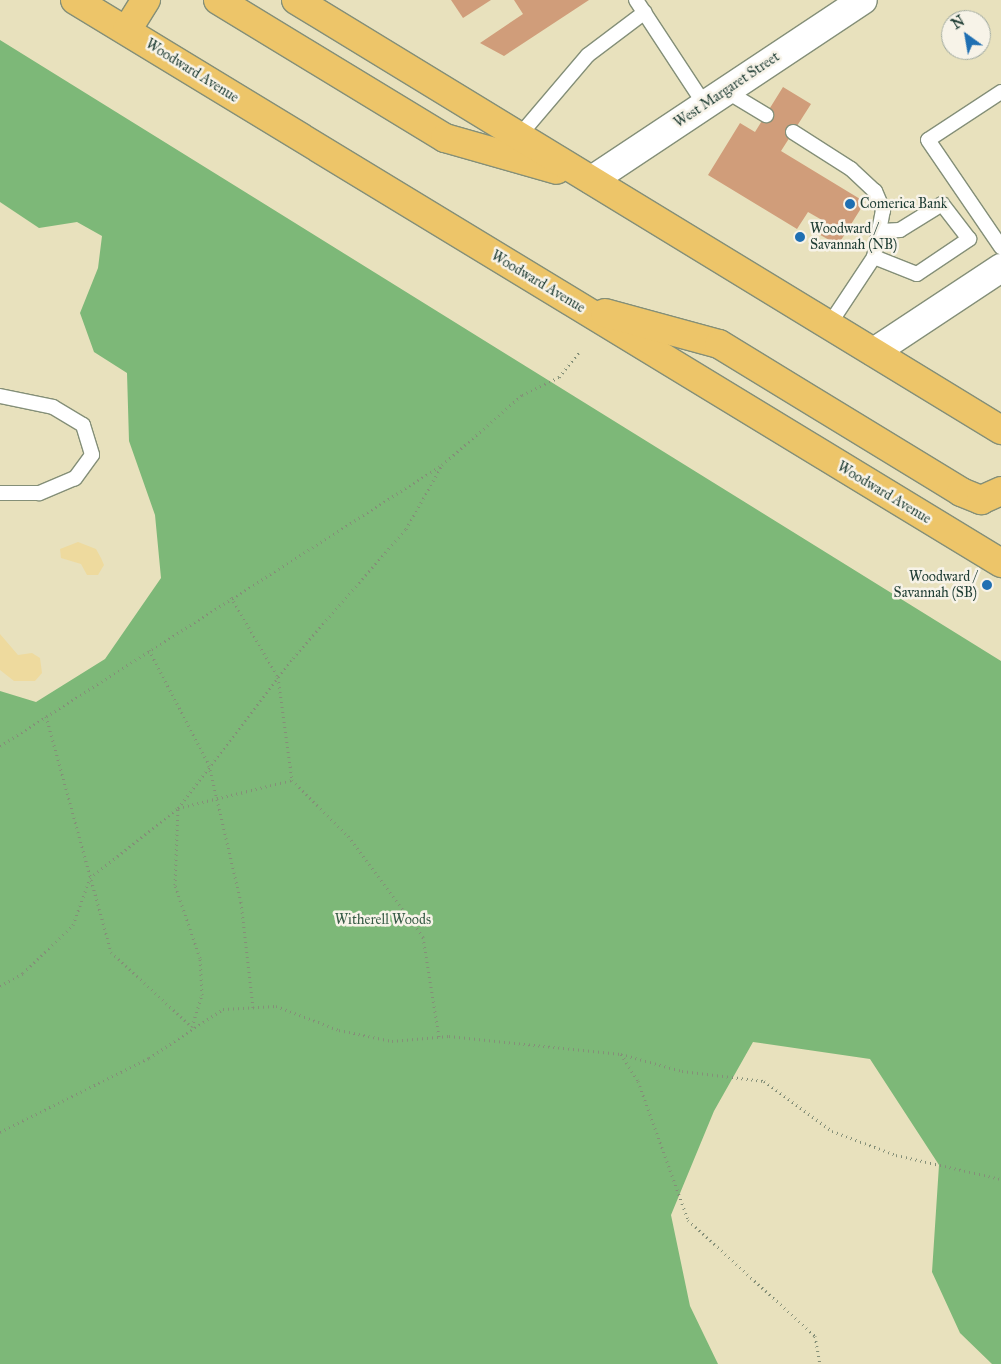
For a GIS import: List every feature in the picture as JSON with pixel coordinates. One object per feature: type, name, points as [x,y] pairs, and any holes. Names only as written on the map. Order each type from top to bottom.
[{"type":"main road","name":"Woodward Avenue","points":[[75,0],[1001,564]]},
{"type":"main road","points":[[127,30],[146,0]]},
{"type":"main road","points":[[218,0],[445,138],[592,180]]},
{"type":"main road","points":[[306,2],[519,136],[1001,431]]},
{"type":"main road","points":[[575,305],[719,344],[961,492],[981,500],[1001,491]]},
{"type":"street","name":"West Margaret Street","points":[[592,180],[863,0]]},
{"type":"street","points":[[874,352],[1001,268]]},
{"type":"lane","points":[[636,0],[715,98],[766,115]]},
{"type":"lane","points":[[519,136],[588,55],[645,12]]},
{"type":"lane","points":[[1001,92],[928,140],[1001,247]]},
{"type":"lane","points":[[793,132],[875,191],[882,210],[881,231],[874,257],[829,325]]},
{"type":"lane","points":[[874,257],[917,274],[968,239],[942,204],[900,230],[881,231]]},
{"type":"lane","points":[[0,396],[53,407],[83,425],[92,455],[75,478],[39,493],[0,493]]},
{"type":"path","points":[[0,746],[149,649],[442,465],[522,395],[560,377],[580,351]]},
{"type":"path","points":[[0,986],[23,972],[73,925],[90,878],[178,808],[278,677],[406,529],[442,465]]},
{"type":"path","points":[[232,597],[278,677],[292,780],[348,836],[423,937],[439,1037]]},
{"type":"path","points":[[149,649],[209,766],[241,902],[253,1007]]},
{"type":"path","points":[[46,716],[111,952],[192,1027]]},
{"type":"path","points":[[178,808],[292,780]]},
{"type":"path","points":[[178,808],[175,885],[200,958],[202,995],[192,1027]]},
{"type":"path","points":[[0,1132],[149,1058],[192,1027],[223,1009],[276,1006],[339,1030],[392,1041],[439,1037],[621,1054],[682,1072],[764,1081],[832,1131],[896,1155],[1001,1179]]},
{"type":"path","points":[[621,1054],[638,1081],[688,1220],[816,1336],[820,1364]]},
{"type":"green space","name":"Witherell Woods","points":[[0,40],[1001,661],[1001,1364],[992,1364],[960,1333],[932,1272],[939,1165],[870,1059],[753,1042],[714,1111],[671,1215],[690,1306],[718,1364],[0,1364],[0,691],[36,702],[105,659],[161,578],[155,515],[129,441],[127,373],[94,352],[80,313],[98,268],[102,236],[77,222],[39,228],[0,202]]},
{"type":"sand","points":[[78,542],[96,549],[104,565],[98,575],[87,575],[81,564],[61,558],[60,549]]},
{"type":"sand","points":[[0,634],[18,655],[32,653],[40,658],[42,673],[35,681],[14,681],[0,670]]},
{"type":"building","points":[[451,0],[491,0],[463,18]]},
{"type":"building","points":[[514,0],[589,0],[504,56],[480,43],[523,14]]},
{"type":"building","points":[[783,87],[811,104],[781,151],[865,202],[838,245],[815,232],[822,220],[808,212],[797,229],[708,175],[740,123],[755,132]]},
{"type":"place","name":"Comerica Bank","points":[[850,204]]},
{"type":"place","name":"Woodward / Savannah (NB)","points":[[800,237]]},
{"type":"place","name":"Woodward / Savannah (SB)","points":[[987,585]]}]
